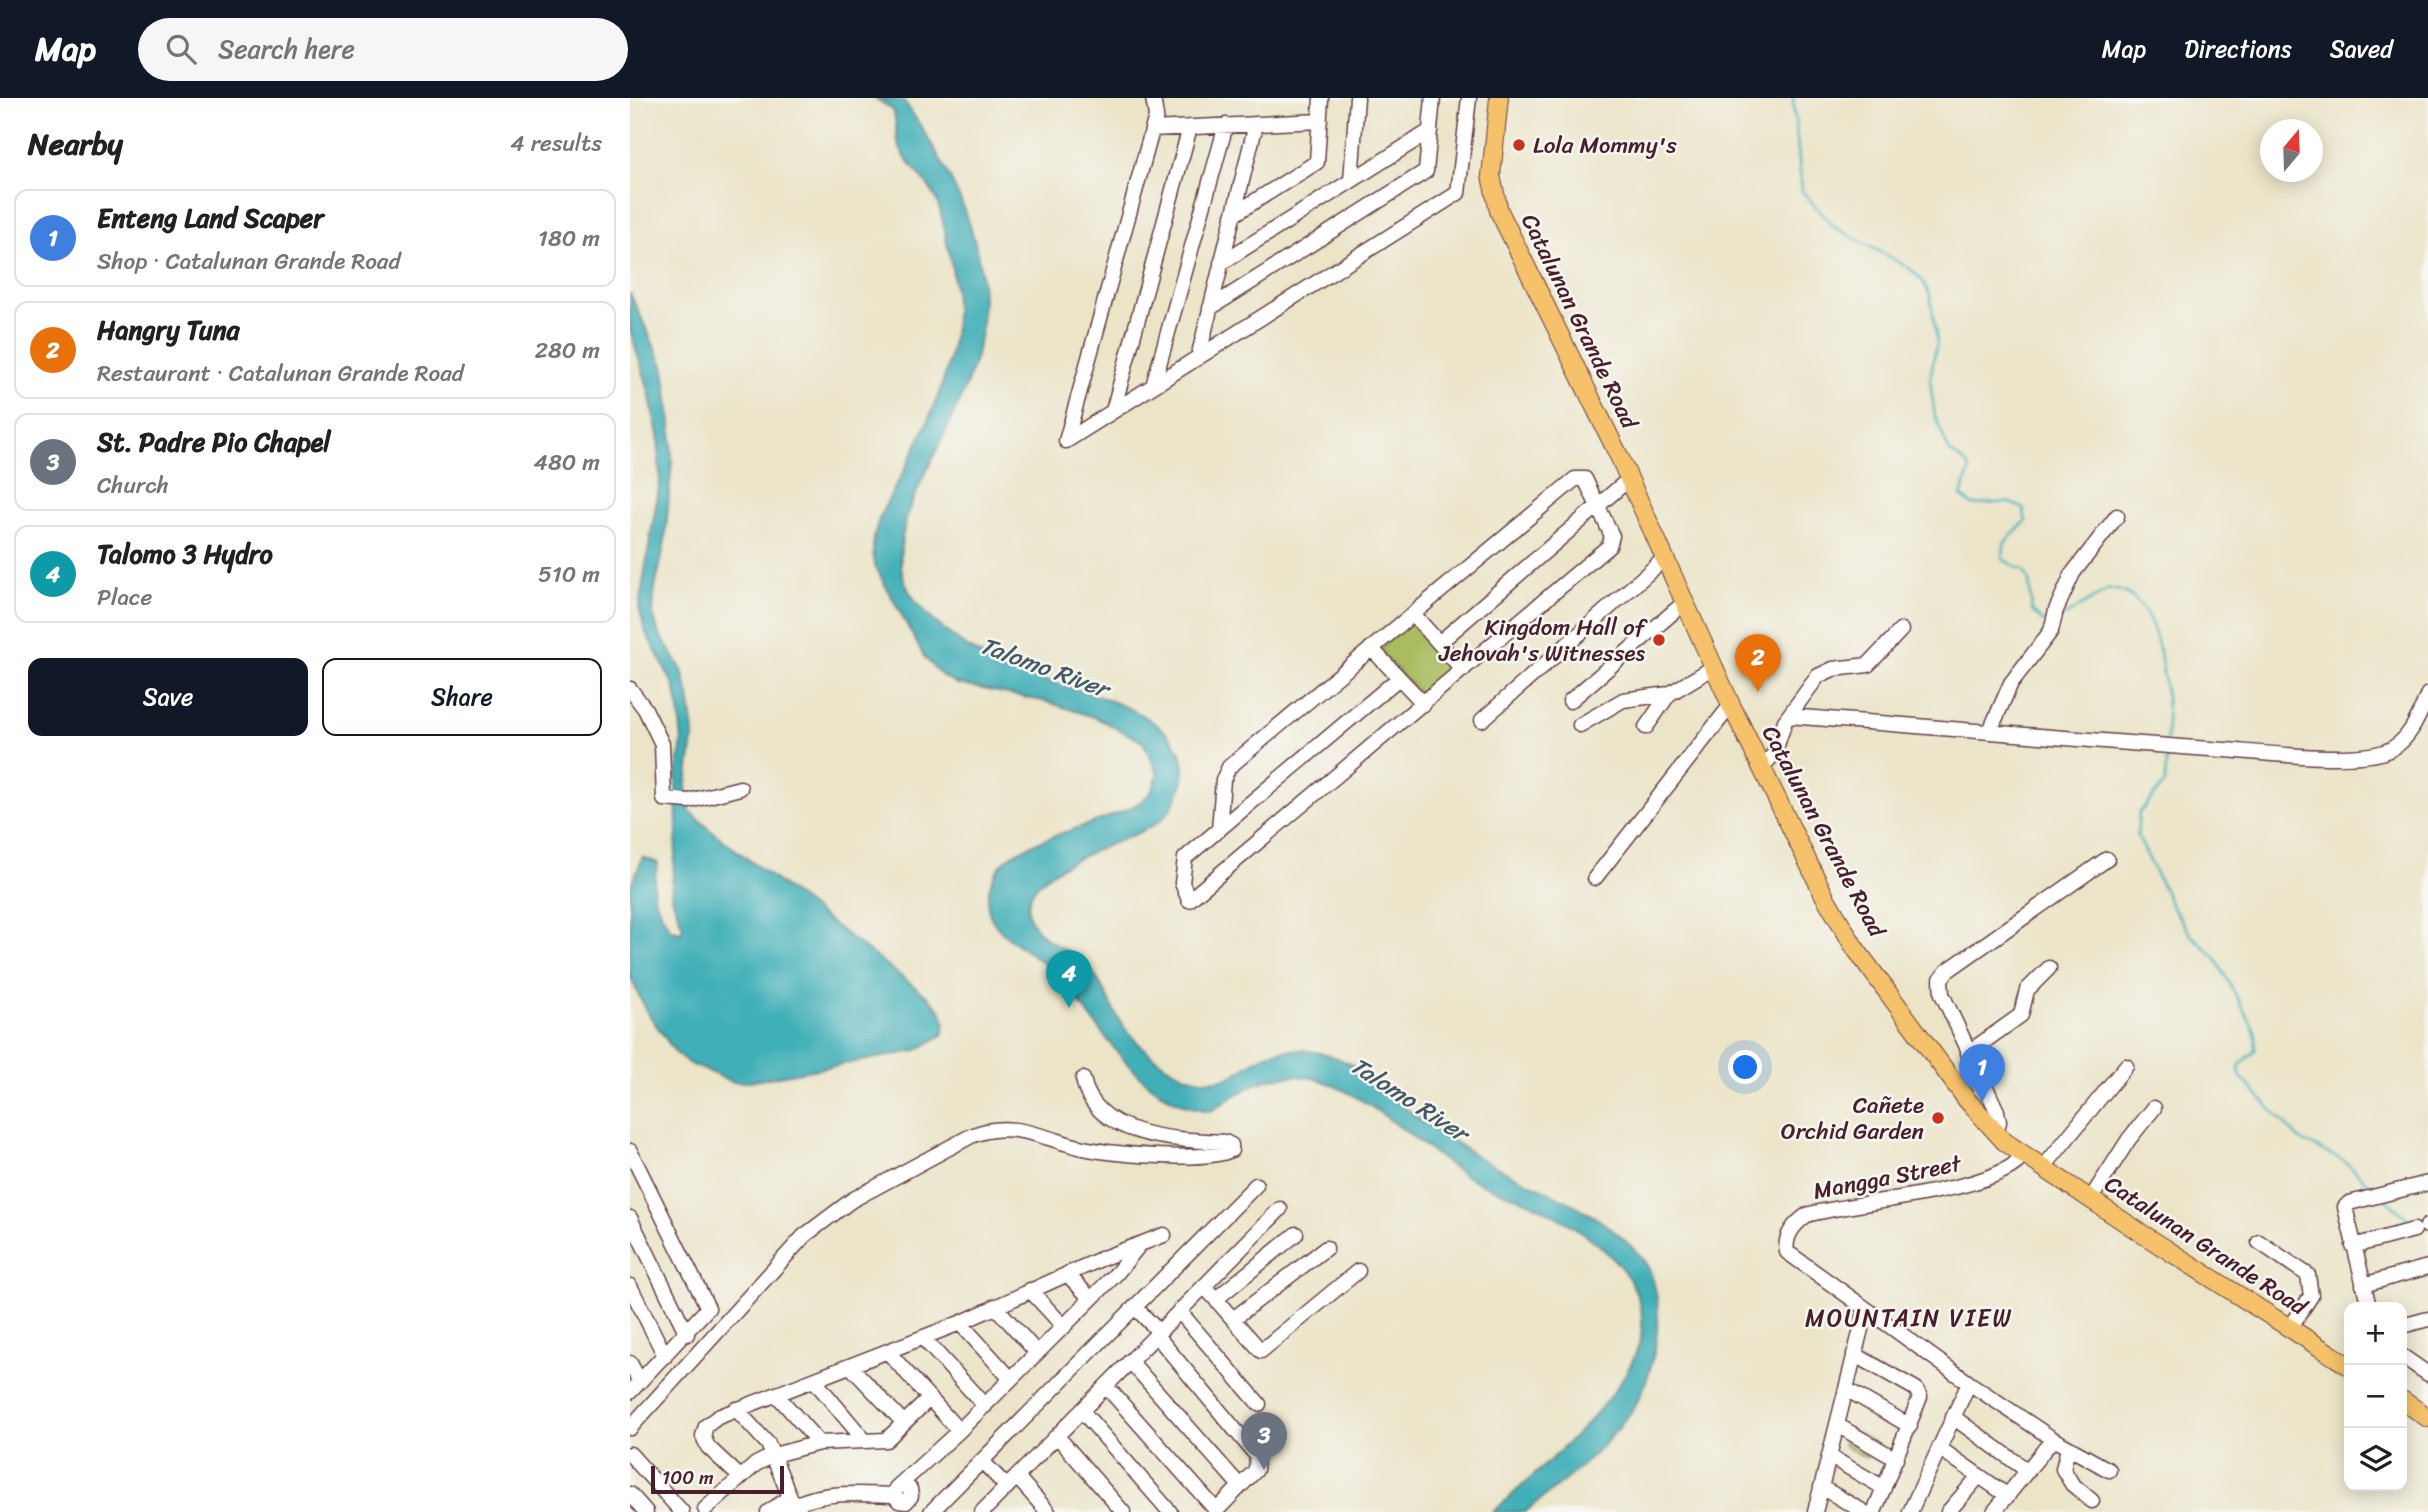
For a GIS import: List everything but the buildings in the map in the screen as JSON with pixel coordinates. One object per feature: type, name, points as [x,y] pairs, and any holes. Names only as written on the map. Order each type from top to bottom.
[{"type":"main road","name":"Catalunan Grande Road","points":[[1499,98],[1491,166],[1496,202],[1629,479],[1731,705],[1848,937],[1995,1133],[2090,1199],[2347,1365]]},
{"type":"main road","points":[[2407,1403],[2428,1418]]},
{"type":"street","points":[[1153,98],[1157,110],[1066,441],[1458,193],[1469,98]]},
{"type":"street","points":[[1233,215],[1317,162],[1321,98]]},
{"type":"street","points":[[1351,181],[1357,98]]},
{"type":"street","points":[[1210,308],[1426,171],[1433,98]]},
{"type":"street","points":[[1152,129],[1320,121]]},
{"type":"street","points":[[1198,358],[1256,124]]},
{"type":"street","points":[[1153,386],[1226,125]]},
{"type":"street","points":[[1113,411],[1190,127]]},
{"type":"street","points":[[1221,263],[1430,131]]},
{"type":"street","points":[[1219,830],[1226,771],[1575,479],[1583,478],[1588,482],[1612,536],[1611,544],[1189,900],[1182,883],[1182,865],[1192,851],[1219,830],[1399,678]]},
{"type":"street","points":[[1439,643],[1629,479]]},
{"type":"street","points":[[1990,731],[2011,683],[2051,631],[2059,602],[2073,573],[2117,516]]},
{"type":"street","points":[[1482,720],[1665,558]]},
{"type":"street","points":[[1570,701],[1685,603]]},
{"type":"street","points":[[1413,614],[1463,670]]},
{"type":"street","points":[[1762,767],[1774,754],[1782,727],[1789,716],[1824,672],[1868,665],[1901,630]]},
{"type":"street","points":[[1371,649],[1424,704]]},
{"type":"street","points":[[1646,727],[1669,694],[1714,667]]},
{"type":"street","points":[[630,689],[645,709],[662,744],[662,797],[671,801],[689,801],[740,788]]},
{"type":"street","points":[[1580,725],[1623,699],[1669,694]]},
{"type":"street","points":[[1789,716],[2246,752],[2364,755],[2388,751],[2407,736],[2428,694]]},
{"type":"street","points":[[1595,878],[1731,705]]},
{"type":"street","points":[[1995,1133],[1999,1122],[1997,1111],[1942,994],[1940,983],[1943,974],[2107,859]]},
{"type":"street","points":[[1968,1053],[2021,1015],[2028,990],[2049,968]]},
{"type":"street","points":[[2043,1168],[2126,1066]]},
{"type":"street","points":[[630,1428],[804,1236],[852,1200],[971,1136],[985,1130],[1012,1128],[1075,1146],[1120,1153],[1182,1156],[1231,1150],[1231,1145],[1225,1142],[1172,1139],[1118,1122],[1097,1109],[1083,1079]]},
{"type":"street","points":[[2090,1199],[2129,1139],[2154,1108]]},
{"type":"street","points":[[630,1151],[708,1308],[687,1334],[635,1387]]},
{"type":"street","name":"Mangga Street","points":[[2024,1155],[2013,1167],[1993,1177],[1807,1215],[1795,1224],[1787,1238],[1787,1252],[1969,1383],[2053,1439],[2109,1471]]},
{"type":"street","points":[[2368,1302],[2345,1207],[2349,1203],[2428,1183]]},
{"type":"street","points":[[932,1512],[1256,1185]]},
{"type":"street","points":[[992,1509],[1012,1482],[1280,1209]]},
{"type":"street","points":[[630,1218],[687,1334]]},
{"type":"street","points":[[2353,1246],[2423,1227]]},
{"type":"street","points":[[1216,1299],[1296,1234]]},
{"type":"street","points":[[740,1477],[708,1447],[703,1436],[709,1422],[736,1409],[960,1323],[1067,1273],[1137,1248],[1164,1235]]},
{"type":"street","points":[[2259,1242],[2308,1275],[2311,1296],[2290,1328]]},
{"type":"street","points":[[768,1512],[827,1495],[898,1489],[1118,1273],[1137,1248]]},
{"type":"street","points":[[1233,1319],[1326,1248]]},
{"type":"street","points":[[1103,1258],[1118,1273]]},
{"type":"street","points":[[2363,1285],[2428,1267]]},
{"type":"street","points":[[1204,1286],[1261,1351],[1358,1271]]},
{"type":"street","points":[[1067,1273],[1091,1299]]},
{"type":"street","points":[[630,1286],[665,1356]]},
{"type":"street","points":[[1030,1290],[1064,1327]]},
{"type":"street","points":[[995,1306],[1037,1353]]},
{"type":"street","points":[[1106,1386],[1215,1511],[1256,1470],[1257,1456],[1135,1307]]},
{"type":"street","points":[[1815,1512],[1866,1310]]},
{"type":"street","points":[[1179,1311],[1259,1404]]},
{"type":"street","points":[[2407,1325],[2428,1319]]},
{"type":"street","points":[[960,1323],[1012,1379]]},
{"type":"street","points":[[923,1338],[985,1406]]},
{"type":"street","points":[[888,1352],[959,1431]]},
{"type":"street","points":[[1854,1354],[1916,1389],[1920,1397],[1874,1512]]},
{"type":"street","points":[[2407,1359],[2424,1368]]},
{"type":"street","points":[[1130,1361],[1240,1486]]},
{"type":"street","points":[[630,1363],[635,1387]]},
{"type":"street","points":[[850,1366],[904,1423]]},
{"type":"street","points":[[814,1380],[865,1441]]},
{"type":"street","points":[[1910,1512],[1969,1383]]},
{"type":"street","points":[[1846,1389],[1910,1426]]},
{"type":"street","points":[[776,1394],[818,1443]]},
{"type":"street","points":[[705,1509],[740,1477],[774,1455],[818,1443],[886,1440],[930,1398]]},
{"type":"street","points":[[736,1409],[759,1433],[774,1455],[789,1505]]},
{"type":"street","points":[[1082,1411],[1170,1512]]},
{"type":"street","points":[[1953,1417],[2028,1471]]},
{"type":"street","points":[[1837,1425],[1896,1459]]},
{"type":"street","points":[[1057,1436],[1123,1512]]},
{"type":"street","points":[[1994,1512],[2053,1439]]},
{"type":"street","points":[[1939,1448],[2008,1496]]},
{"type":"street","points":[[2068,1448],[2063,1469],[2072,1484],[2092,1501]]},
{"type":"street","points":[[630,1454],[682,1512]]},
{"type":"street","points":[[1829,1456],[1884,1488]]},
{"type":"street","points":[[982,1461],[1048,1512]]},
{"type":"street","points":[[1948,1512],[1979,1475]]},
{"type":"street","points":[[1821,1488],[1864,1512]]},
{"type":"street","points":[[630,1494],[646,1512]]},
{"type":"green space","points":[[1411,621],[1456,670],[1423,698],[1378,650]]},
{"type":"green space","points":[[1852,1430],[1875,1443],[1866,1458],[1843,1445]]},
{"type":"water","points":[[874,98],[904,101],[937,153],[952,181],[974,239],[983,300],[981,332],[969,379],[916,494],[902,536],[901,566],[908,589],[934,621],[968,647],[1006,667],[1101,697],[1148,718],[1166,733],[1183,760],[1181,787],[1165,816],[1147,828],[1058,869],[1040,882],[1030,898],[1029,915],[1032,923],[1045,937],[1085,964],[1099,981],[1125,1029],[1151,1055],[1175,1071],[1200,1080],[1227,1078],[1264,1056],[1290,1050],[1328,1055],[1349,1063],[1433,1129],[1489,1163],[1567,1201],[1604,1223],[1636,1251],[1651,1273],[1658,1313],[1657,1332],[1650,1369],[1637,1402],[1618,1429],[1593,1455],[1525,1512],[1493,1512],[1601,1408],[1633,1359],[1641,1336],[1642,1312],[1635,1290],[1623,1270],[1607,1252],[1588,1236],[1546,1211],[1470,1179],[1388,1118],[1326,1082],[1293,1076],[1268,1080],[1256,1084],[1211,1111],[1183,1104],[1159,1091],[1119,1054],[1048,967],[1004,934],[991,918],[988,908],[989,889],[997,870],[1006,860],[1020,850],[1124,811],[1140,802],[1151,791],[1158,773],[1143,742],[1097,718],[1048,702],[958,684],[942,676],[925,658],[875,566],[874,539],[881,515],[920,438],[942,385],[954,333],[955,305],[953,275],[937,202],[928,185],[900,148],[892,109]]},
{"type":"water","points":[[630,293],[664,368],[671,422],[672,461],[665,541],[654,593],[653,615],[659,633],[682,670],[689,695],[694,733],[686,790],[689,810],[710,830],[936,1005],[945,1023],[942,1035],[915,1051],[746,1082],[733,1082],[690,1064],[675,1052],[645,1009],[630,976],[630,887],[643,857],[658,863],[654,883],[655,897],[670,929],[680,932],[683,927],[671,895],[677,834],[676,776],[682,742],[678,701],[673,684],[645,631],[639,607],[660,481],[658,435],[647,384],[630,330]]},
{"type":"waterway","points":[[1793,98],[1802,191],[1834,227],[1908,267],[1922,280],[1930,295],[1937,341],[1930,379],[1935,416],[1949,451],[1968,465],[1970,470],[1961,496],[1972,505],[2007,502],[2023,508],[2026,521],[2005,542],[2002,559],[2024,571],[2029,580],[2032,611],[2042,621],[2050,622]]},
{"type":"waterway","points":[[2058,620],[2109,589],[2125,593],[2138,603],[2148,617],[2155,635],[2164,674],[2167,708]]},
{"type":"waterway","points":[[2167,712],[2167,740]]},
{"type":"waterway","points":[[2167,752],[2165,783],[2139,813],[2137,835],[2173,908],[2191,935],[2215,957],[2252,1025],[2256,1035],[2255,1051],[2239,1066],[2240,1076],[2299,1139],[2344,1161],[2377,1191]]},
{"type":"waterway","points":[[2386,1200],[2415,1225]]},
{"type":"place","name":"Lola Mommy's","points":[[1519,145]]},
{"type":"place","name":"Kingdom Hall of Jehovah's Witnesses","points":[[1659,640]]},
{"type":"place","name":"Hangry Tuna","points":[[1758,692]]},
{"type":"place","name":"Talomo 3 Hydro","points":[[1069,1008]]},
{"type":"place","name":"Enteng Land Scaper","points":[[1982,1102]]},
{"type":"place","name":"Cañete Orchid Garden","points":[[1938,1118]]},
{"type":"place","name":"St. Padre Pio Chapel","points":[[1264,1470]]},
{"type":"district","name":"MOUNTAIN VIEW","points":[[1909,1318]]},
{"type":"water label","name":"Talomo River","points":[[1044,667]]},
{"type":"water label","name":"Talomo River","points":[[1409,1099]]}]
